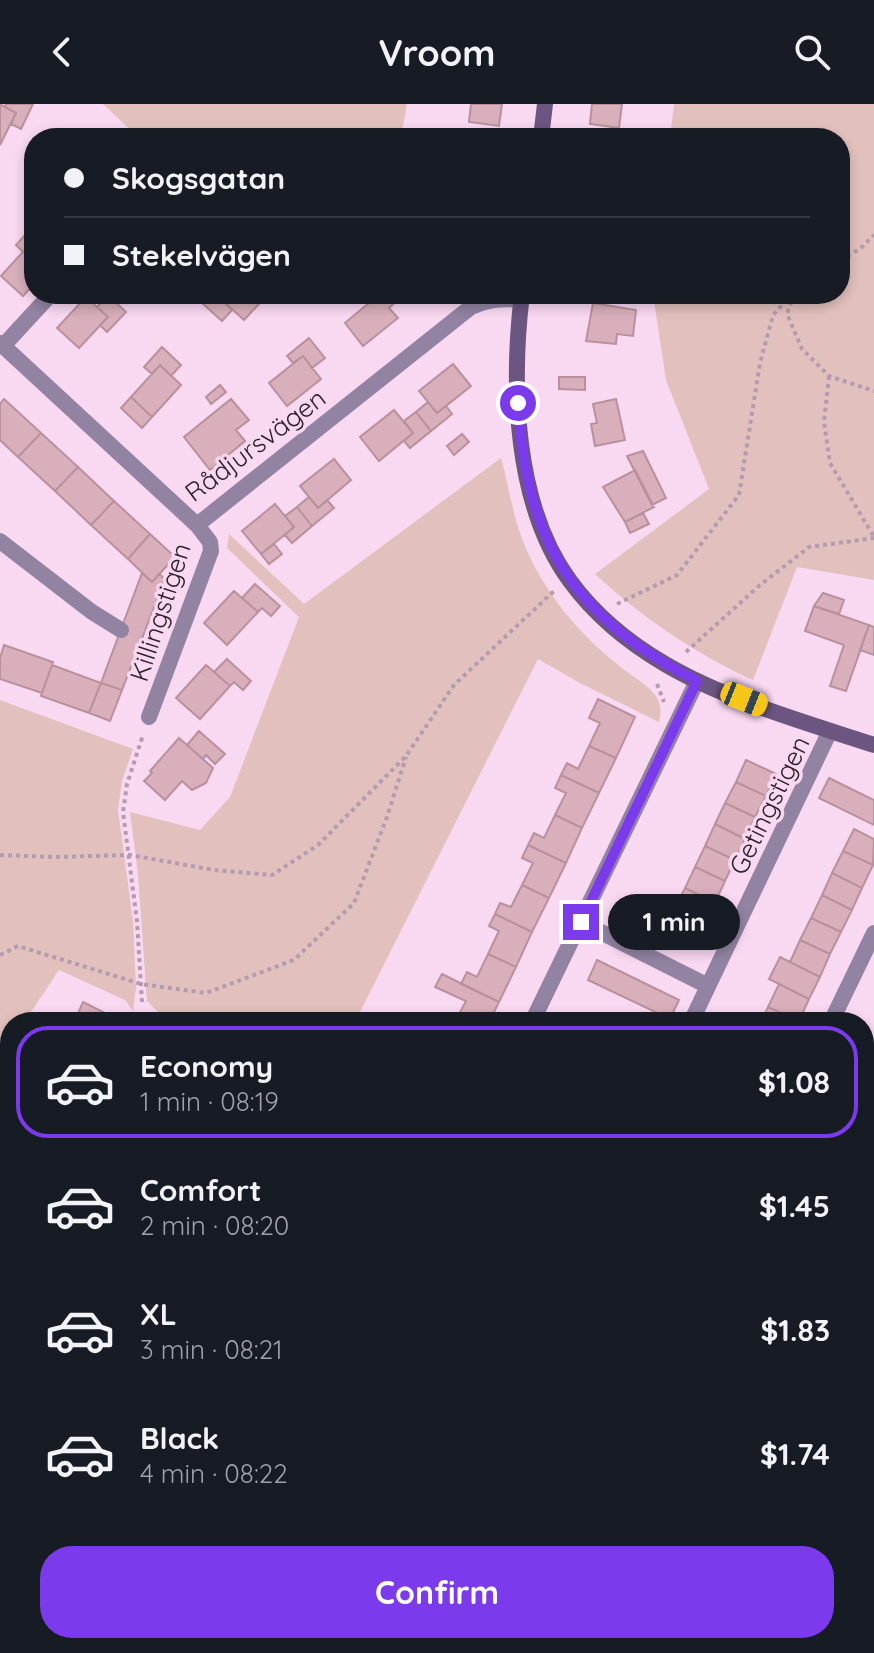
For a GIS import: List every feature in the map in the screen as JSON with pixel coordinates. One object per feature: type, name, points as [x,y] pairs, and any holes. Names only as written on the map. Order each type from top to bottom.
[{"type":"street","points":[[542,128],[545,104]]},
{"type":"street","name":"Rådjursvägen","points":[[41,304],[2,344],[197,525],[477,304]]},
{"type":"street","points":[[521,304],[518,403],[524,465],[541,523],[568,579],[587,603],[630,640],[666,665],[697,681],[874,745]]},
{"type":"street","name":"Killingstigen","points":[[149,717],[211,551],[210,542],[197,525]]},
{"type":"street","points":[[0,541],[92,612],[121,630]]},
{"type":"street","points":[[537,1012],[697,681]]},
{"type":"street","name":"Getingstigen","points":[[696,1012],[830,731]]},
{"type":"street","points":[[581,922],[708,986]]},
{"type":"street","points":[[836,1012],[874,933]]},
{"type":"path","points":[[850,254],[874,235]]},
{"type":"path","points":[[617,604],[677,575],[739,495],[760,363],[773,315],[783,304]]},
{"type":"path","points":[[790,304],[787,314],[802,349],[829,376],[874,391]]},
{"type":"path","points":[[686,652],[760,585],[809,547],[874,538],[830,463],[824,422],[829,376]]},
{"type":"path","points":[[0,855],[130,855],[214,870],[272,875],[318,845],[406,756],[454,685],[568,579]]},
{"type":"path","points":[[142,1012],[130,855],[123,812],[124,798],[149,717]]},
{"type":"path","points":[[0,955],[18,946],[141,984],[206,993],[294,960],[354,903],[387,817],[406,756]]},
{"type":"shaded area","points":[[103,104],[407,104],[403,128],[128,128]]},
{"type":"shaded area","points":[[674,104],[874,104],[874,580],[797,567],[753,680],[711,659],[670,633],[595,574],[709,489],[666,380],[655,304],[850,304],[850,128],[671,128]]},
{"type":"shaded area","points":[[501,458],[518,526],[540,576],[580,630],[654,694],[660,706],[659,722],[538,659],[360,1012],[158,1012],[147,1001],[138,874],[130,812],[200,830],[230,797],[299,617],[227,548],[229,534],[304,604]]},
{"type":"shaded area","points":[[0,700],[133,749],[122,781],[118,810],[133,921],[136,988],[133,1011],[125,1000],[59,970],[31,1012],[0,1012]]},
{"type":"building","points":[[0,104],[16,113],[0,145]]},
{"type":"building","points":[[6,104],[33,104],[21,129],[11,124],[16,113],[5,107]]},
{"type":"building","points":[[471,104],[502,104],[499,126],[469,122]]},
{"type":"building","points":[[592,104],[622,104],[619,128],[590,124]]},
{"type":"building","points":[[24,236],[23,252],[16,245]]},
{"type":"building","points":[[24,251],[24,295],[1,276]]},
{"type":"building","points":[[79,304],[94,304],[108,317],[79,348],[57,328]]},
{"type":"building","points":[[100,304],[118,304],[126,312],[107,332],[100,325],[108,317],[97,307]]},
{"type":"building","points":[[203,304],[226,304],[232,310],[222,321]]},
{"type":"building","points":[[226,304],[259,304],[244,320]]},
{"type":"building","points":[[368,304],[393,304],[389,308],[398,318],[363,346],[345,323]]},
{"type":"building","points":[[593,304],[636,310],[633,336],[617,334],[616,344],[586,341]]},
{"type":"building","points":[[309,338],[325,358],[312,368],[303,356],[293,363],[287,356]]},
{"type":"building","points":[[162,347],[181,365],[171,376],[160,365],[152,374],[144,367]]},
{"type":"building","points":[[303,356],[321,379],[287,406],[269,383]]},
{"type":"building","points":[[453,364],[471,386],[437,413],[419,391]]},
{"type":"building","points":[[160,365],[181,385],[152,417],[131,397]]},
{"type":"building","points":[[559,377],[585,377],[585,390],[559,389]]},
{"type":"building","points":[[220,385],[226,392],[211,404],[206,397]]},
{"type":"building","points":[[131,397],[152,417],[142,428],[121,408]]},
{"type":"building","points":[[4,399],[41,433],[18,457],[0,440],[0,404]]},
{"type":"building","points":[[231,399],[249,420],[236,430],[245,441],[210,470],[184,437]]},
{"type":"building","points":[[616,399],[625,440],[595,446],[591,424],[597,423],[593,404]]},
{"type":"building","points":[[428,402],[437,413],[446,406],[452,414],[431,431],[416,412]]},
{"type":"building","points":[[394,410],[413,433],[379,461],[360,437]]},
{"type":"building","points":[[416,412],[431,431],[410,448],[404,441],[413,433],[404,421]]},
{"type":"building","points":[[41,433],[78,467],[55,491],[18,457]]},
{"type":"building","points":[[462,434],[469,442],[454,455],[447,446]]},
{"type":"building","points":[[643,451],[666,498],[652,505],[627,456]]},
{"type":"building","points":[[334,459],[351,480],[318,508],[300,486]]},
{"type":"building","points":[[78,467],[114,501],[91,525],[55,491]]},
{"type":"building","points":[[635,470],[654,507],[625,522],[603,487]]},
{"type":"building","points":[[309,497],[318,508],[327,500],[334,508],[312,526],[297,507]]},
{"type":"building","points":[[114,501],[150,534],[128,559],[91,525]]},
{"type":"building","points":[[275,504],[294,527],[261,554],[242,531]]},
{"type":"building","points":[[297,507],[312,526],[292,543],[285,535],[294,527],[285,516]]},
{"type":"building","points":[[643,513],[649,524],[630,533],[625,522]]},
{"type":"building","points":[[150,534],[175,557],[152,582],[128,559]]},
{"type":"building","points":[[274,544],[282,554],[269,564],[261,554]]},
{"type":"building","points":[[142,573],[152,582],[159,574],[165,579],[122,690],[101,683]]},
{"type":"building","points":[[255,584],[280,606],[271,616],[262,608],[258,612],[242,598]]},
{"type":"building","points":[[234,591],[258,612],[227,645],[204,623]]},
{"type":"building","points":[[823,593],[844,600],[839,614],[814,606]]},
{"type":"building","points":[[814,606],[869,625],[846,691],[830,686],[844,645],[805,631]]},
{"type":"building","points":[[869,625],[874,627],[874,655],[860,650]]},
{"type":"building","points":[[4,645],[53,662],[42,693],[0,679],[0,658]]},
{"type":"building","points":[[227,659],[251,681],[243,690],[234,682],[230,686],[214,672]]},
{"type":"building","points":[[52,665],[101,683],[89,713],[41,696]]},
{"type":"building","points":[[206,665],[230,686],[200,719],[176,698]]},
{"type":"building","points":[[101,683],[122,690],[110,721],[89,713]]},
{"type":"building","points":[[598,699],[635,717],[616,758],[589,746],[600,723],[589,718]]},
{"type":"building","points":[[199,731],[225,754],[215,764],[206,755],[203,759],[187,745]]},
{"type":"building","points":[[179,738],[213,768],[206,783],[192,790],[182,781],[165,800],[144,781]]},
{"type":"building","points":[[589,746],[616,758],[599,793],[561,775],[567,763],[578,769]]},
{"type":"building","points":[[746,760],[776,774],[766,796],[736,782]]},
{"type":"building","points":[[561,775],[599,793],[582,828],[555,815],[566,793],[555,788]]},
{"type":"building","points":[[829,778],[874,800],[874,825],[819,798]]},
{"type":"building","points":[[736,782],[766,796],[755,817],[725,803]]},
{"type":"building","points":[[725,803],[755,817],[745,839],[715,824]]},
{"type":"building","points":[[555,815],[582,828],[566,863],[528,845],[534,833],[544,838]]},
{"type":"building","points":[[715,824],[745,839],[735,860],[705,846]]},
{"type":"building","points":[[854,829],[874,839],[873,865],[843,851]]},
{"type":"building","points":[[528,845],[566,863],[549,898],[522,885],[533,863],[522,858]]},
{"type":"building","points":[[705,846],[735,860],[725,881],[695,867]]},
{"type":"building","points":[[843,851],[873,865],[862,888],[832,873]]},
{"type":"building","points":[[695,867],[725,881],[715,903],[685,888]]},
{"type":"building","points":[[832,873],[862,888],[852,910],[822,895]]},
{"type":"building","points":[[522,885],[549,898],[532,932],[495,914],[500,903],[511,907]]},
{"type":"building","points":[[685,888],[715,903],[704,924],[674,910]]},
{"type":"building","points":[[822,895],[852,910],[841,932],[811,918]]},
{"type":"building","points":[[674,910],[704,924],[694,945],[664,931]]},
{"type":"building","points":[[495,914],[532,932],[516,967],[488,954],[499,931],[489,926]]},
{"type":"building","points":[[811,918],[841,932],[830,954],[800,940]]},
{"type":"building","points":[[800,940],[830,954],[820,977],[790,962]]},
{"type":"building","points":[[488,954],[516,967],[499,1002],[461,984],[467,972],[477,977]]},
{"type":"building","points":[[780,957],[820,977],[809,999],[769,979]]},
{"type":"building","points":[[597,960],[679,1000],[673,1012],[655,1012],[588,980]]},
{"type":"building","points":[[442,974],[499,1002],[494,1012],[460,1012],[466,1001],[435,987]]},
{"type":"building","points":[[779,984],[809,999],[803,1012],[779,1012],[768,1007]]},
{"type":"building","points":[[83,1002],[103,1012],[78,1012]]},
{"type":"route","points":[[518,403],[524,465],[531,497],[555,557],[568,579],[587,603],[630,640],[666,665],[697,681],[581,922]]}]
